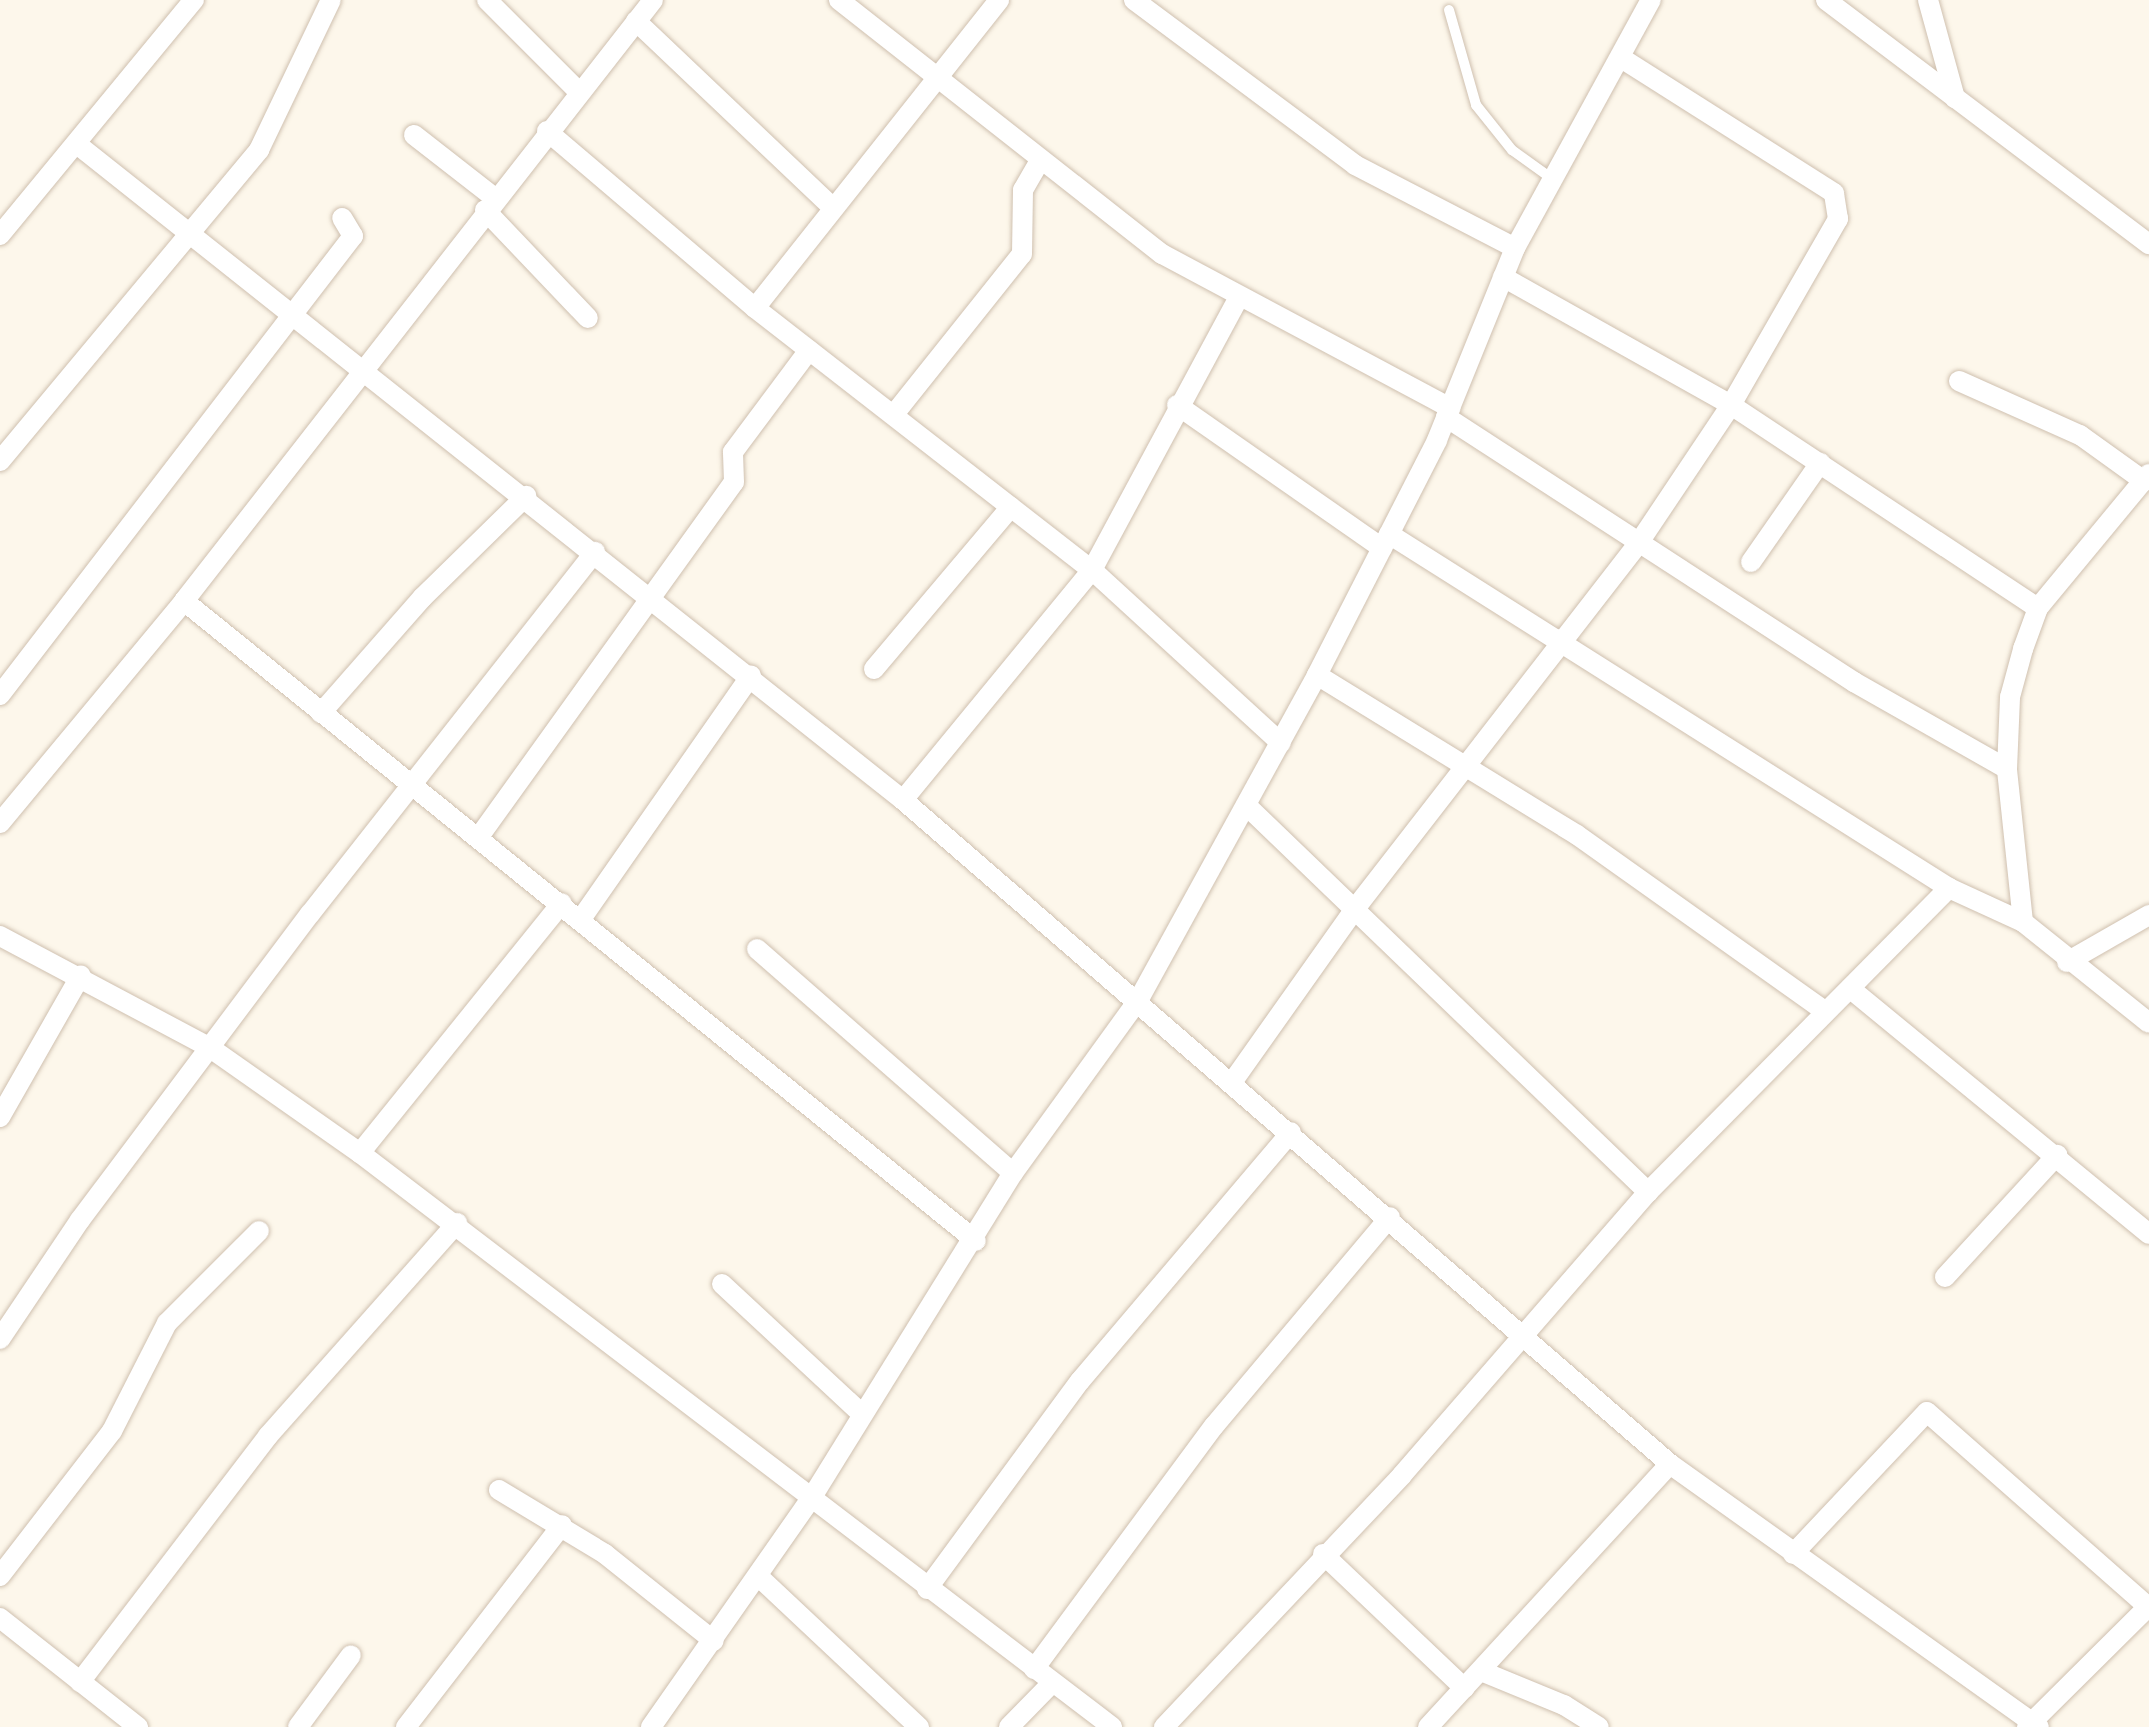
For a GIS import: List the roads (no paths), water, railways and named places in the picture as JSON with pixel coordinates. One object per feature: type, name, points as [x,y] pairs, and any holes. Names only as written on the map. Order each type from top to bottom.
[{"type":"street","points":[[0,235],[78,145],[194,0]]},
{"type":"street","points":[[0,461],[259,150],[331,0]]},
{"type":"street","points":[[487,0],[577,90]]},
{"type":"street","points":[[0,823],[184,601],[577,90],[653,0]]},
{"type":"street","points":[[839,0],[938,81],[1162,254],[1448,412],[1854,682],[2007,769]]},
{"type":"street","points":[[755,308],[830,205],[938,81],[999,0]]},
{"type":"street","points":[[1134,0],[1355,165],[1515,248]]},
{"type":"street","points":[[651,1727],[812,1497],[861,1413],[976,1241],[1013,1173],[1139,999],[1317,675],[1448,412],[1515,248],[1551,178],[1623,59],[1651,0]]},
{"type":"street","points":[[1826,0],[2149,244]]},
{"type":"street","points":[[1928,0],[1955,98]]},
{"type":"street","points":[[636,21],[830,205]]},
{"type":"street","points":[[1233,1081],[1354,910],[1565,646],[1640,541],[1731,405],[1838,219],[1840,201],[1623,59]]},
{"type":"street","points":[[547,131],[755,308],[895,413],[1092,570],[1281,743]]},
{"type":"street","points":[[414,135],[490,204],[588,318]]},
{"type":"street","points":[[78,145],[526,496],[903,800],[1139,999],[1670,1464],[1793,1554],[2033,1725],[2149,1607],[1927,1412],[1793,1554]]},
{"type":"street","points":[[895,413],[1022,254],[1019,206],[1040,161]]},
{"type":"street","points":[[0,695],[353,236],[342,218]]},
{"type":"street","points":[[1503,277],[1731,405],[2038,608]]},
{"type":"street","points":[[903,800],[1092,570],[1177,405],[1239,297]]},
{"type":"street","points":[[481,834],[734,482],[733,452],[809,350]]},
{"type":"street","points":[[1959,381],[2080,435],[2147,478],[2038,608],[2010,697],[2007,769],[2023,922]]},
{"type":"street","points":[[1177,405],[1385,541],[1565,646],[1949,888],[2023,922],[2067,962],[2149,1023]]},
{"type":"street","points":[[1751,562],[1820,463]]},
{"type":"street","points":[[321,713],[422,598],[526,496]]},
{"type":"street","points":[[874,669],[1011,507]]},
{"type":"street","points":[[0,1339],[209,1047],[411,781],[595,552]]},
{"type":"street","points":[[184,601],[321,713],[481,834],[976,1241]]},
{"type":"street","points":[[581,919],[751,675]]},
{"type":"street","points":[[1317,675],[1577,835],[1825,1011]]},
{"type":"street","points":[[1247,806],[1648,1192]]},
{"type":"street","points":[[1164,1727],[1526,1336],[1648,1192],[1825,1011],[1852,990],[1949,888]]},
{"type":"street","points":[[360,1153],[562,903]]},
{"type":"street","points":[[2067,962],[2149,915]]},
{"type":"street","points":[[0,936],[81,975],[209,1047],[360,1153],[457,1223],[927,1589],[1112,1727]]},
{"type":"street","points":[[757,949],[1013,1173]]},
{"type":"street","points":[[0,1117],[81,975]]},
{"type":"street","points":[[1852,990],[2057,1155],[2149,1234]]},
{"type":"street","points":[[927,1589],[1080,1381],[1291,1132]]},
{"type":"street","points":[[1945,1277],[2057,1155]]},
{"type":"street","points":[[1034,1669],[1214,1426],[1390,1217]]},
{"type":"street","points":[[80,1682],[268,1436],[457,1223]]},
{"type":"street","points":[[0,1576],[112,1431],[167,1323],[259,1231]]},
{"type":"street","points":[[722,1284],[861,1413]]},
{"type":"street","points":[[1428,1727],[1670,1464]]},
{"type":"street","points":[[499,1490],[562,1525],[714,1641]]},
{"type":"street","points":[[406,1727],[562,1525]]},
{"type":"street","points":[[1323,1554],[1464,1688]]},
{"type":"street","points":[[758,1576],[919,1727]]},
{"type":"street","points":[[0,1618],[136,1727]]},
{"type":"street","points":[[298,1727],[351,1655]]},
{"type":"street","points":[[1481,1671],[1599,1727]]},
{"type":"street","points":[[1009,1727],[1052,1683]]},
{"type":"lane","points":[[1449,10],[1476,105],[1512,150],[1551,178]]}]
